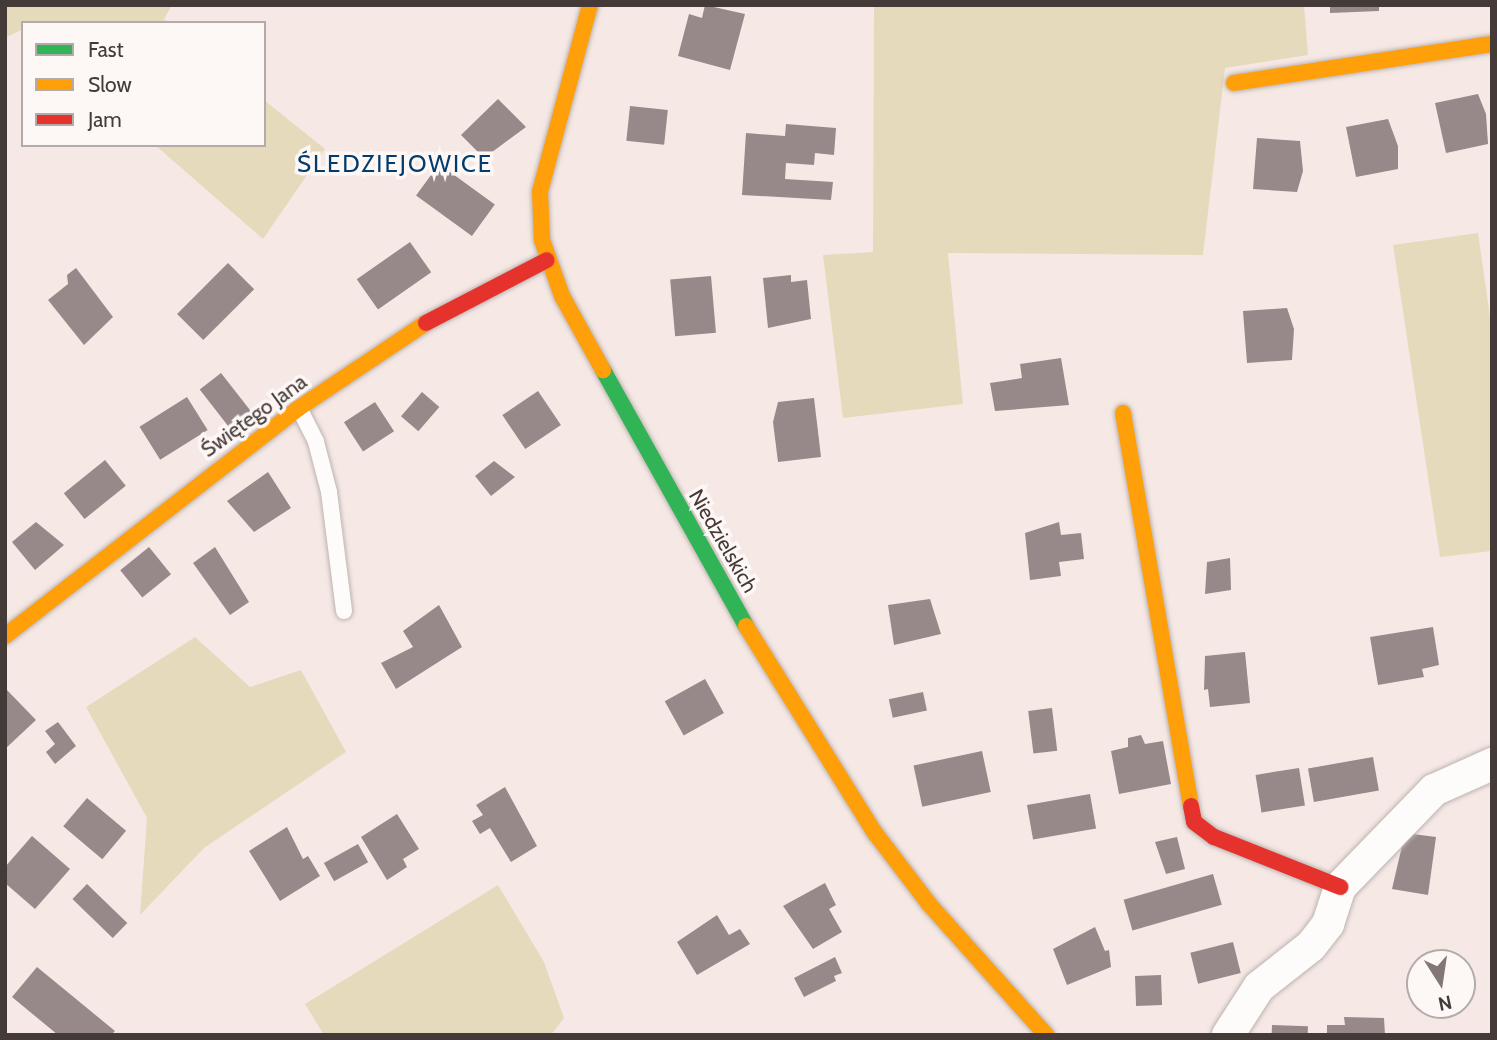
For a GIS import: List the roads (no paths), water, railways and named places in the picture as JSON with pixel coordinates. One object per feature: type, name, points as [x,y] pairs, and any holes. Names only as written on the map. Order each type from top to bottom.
[{"type":"street","name":"Niedzielskich","points":[[590,5],[540,192],[547,260],[781,689],[883,844],[1046,1035]]},
{"type":"street","points":[[1234,83],[1492,44]]},
{"type":"street","name":"Świętego Jana","points":[[5,636],[299,408],[457,303],[547,260]]},
{"type":"street","points":[[1124,413],[1194,822],[1214,836],[1340,887]]},
{"type":"street","points":[[1228,1035],[1259,988],[1311,946],[1328,924],[1340,887],[1434,790],[1492,764]]},
{"type":"lane","points":[[299,408],[316,442],[332,504],[344,611]]},
{"type":"district","name":"ŚLEDZIEJOWICE","points":[[395,164]]}]
